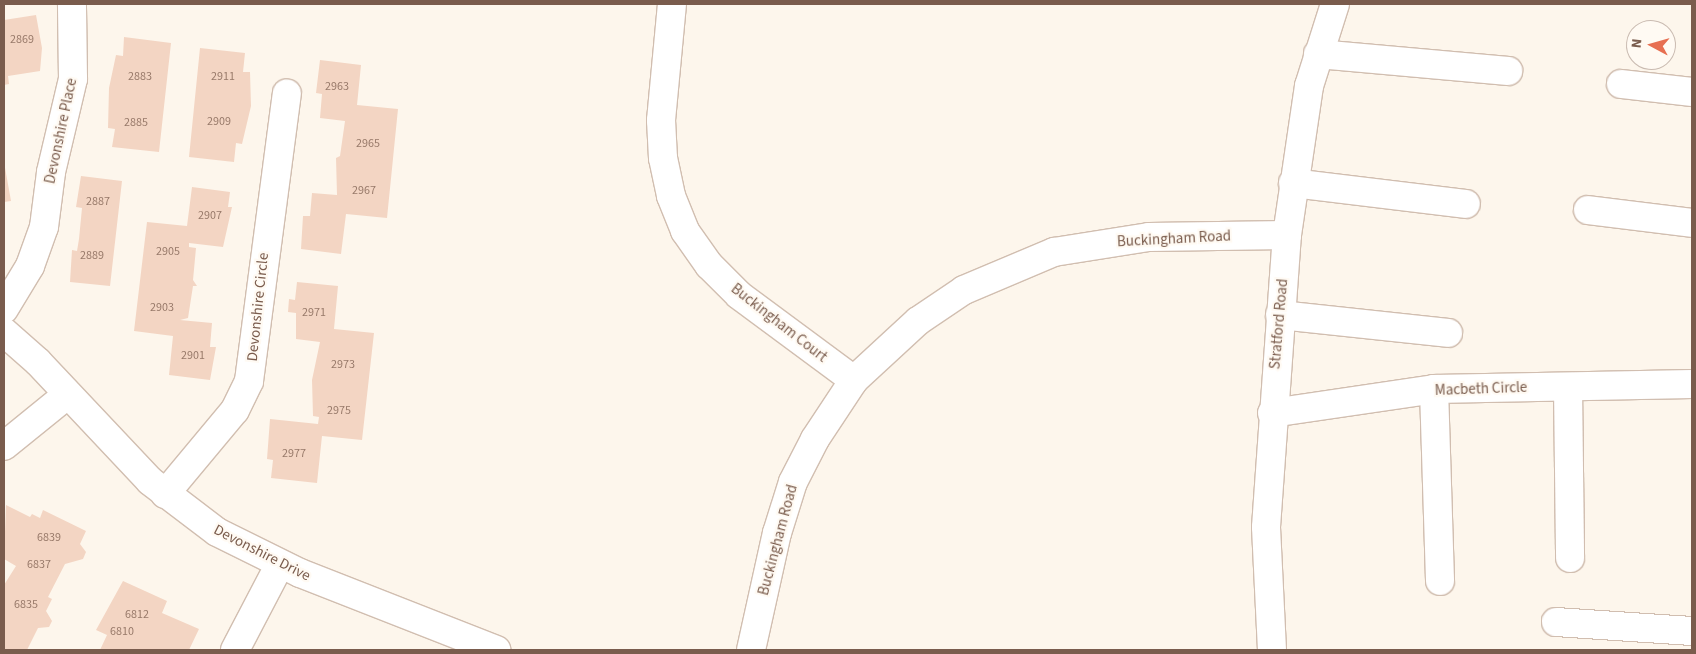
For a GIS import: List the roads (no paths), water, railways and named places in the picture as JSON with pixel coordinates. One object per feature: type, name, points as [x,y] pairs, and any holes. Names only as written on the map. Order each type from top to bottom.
[{"type":"street","name":"Devonshire Place","points":[[4,309],[30,266],[44,227],[51,172],[73,79],[72,4]]},
{"type":"street","name":"Buckingham Court","points":[[672,4],[661,120],[663,158],[671,196],[685,231],[709,265],[739,295],[854,380]]},
{"type":"street","name":"Stratford Road","points":[[1272,650],[1266,527],[1272,413],[1287,235],[1293,183],[1318,54],[1335,4]]},
{"type":"street","points":[[1318,54],[1508,71]]},
{"type":"street","points":[[1621,84],[1692,92]]},
{"type":"street","name":"Devonshire Circle","points":[[165,494],[235,410],[249,381],[287,94]]},
{"type":"street","points":[[1293,183],[1466,204]]},
{"type":"street","points":[[1588,210],[1692,223]]},
{"type":"street","name":"Buckingham Road","points":[[751,650],[793,482],[815,439],[854,380],[918,321],[1008,268],[1111,241],[1287,235]]},
{"type":"street","points":[[1280,315],[1448,333]]},
{"type":"street","name":"Devonshire Drive","points":[[4,332],[68,394],[165,494],[217,532],[280,564],[496,650]]},
{"type":"street","name":"Macbeth Circle","points":[[1272,413],[1434,389],[1692,384]]},
{"type":"street","points":[[1568,387],[1570,558]]},
{"type":"street","points":[[1434,389],[1440,582]]},
{"type":"street","points":[[4,446],[68,394]]},
{"type":"street","points":[[235,650],[280,564]]},
{"type":"street","points":[[1556,622],[1692,631]]}]
